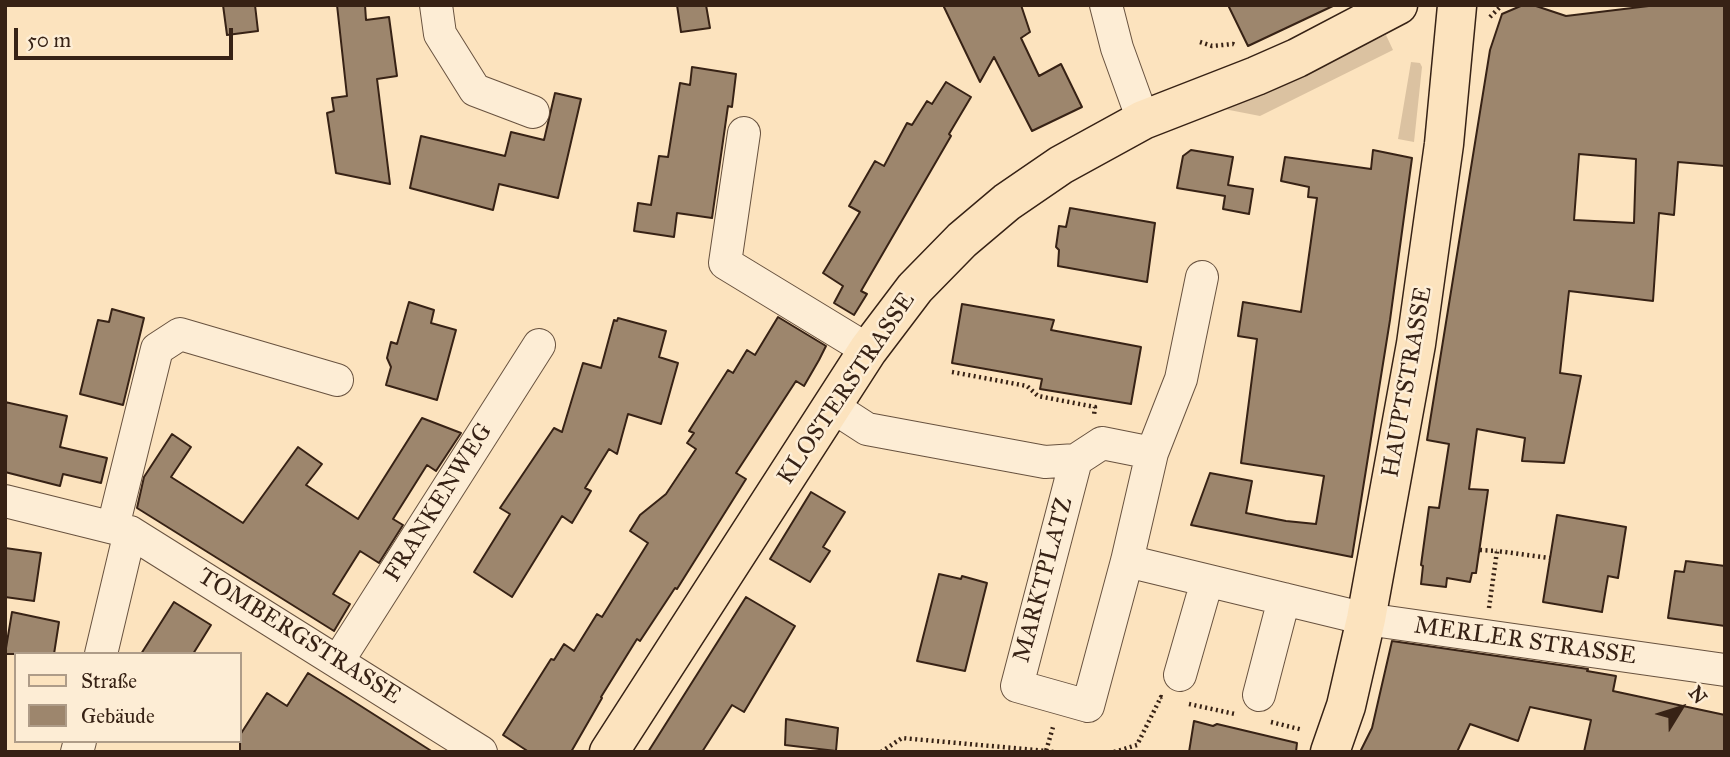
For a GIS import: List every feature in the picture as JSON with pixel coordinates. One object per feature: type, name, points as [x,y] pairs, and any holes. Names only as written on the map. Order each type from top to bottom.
[{"type":"main road","name":"KLOSTERSTRASSE","points":[[609,752],[868,350],[915,288],[970,233],[1007,202],[1061,165],[1143,120],[1287,62],[1398,5]]},
{"type":"main road","name":"HAUPTSTRASSE","points":[[1333,745],[1346,706],[1366,619],[1416,344],[1444,144],[1455,6]]},
{"type":"street","points":[[436,5],[440,34],[475,90],[533,113]]},
{"type":"street","points":[[1106,5],[1117,48],[1143,120]]},
{"type":"street","points":[[744,133],[725,263],[868,350]]},
{"type":"street","points":[[1152,453],[1181,379],[1202,278]]},
{"type":"street","points":[[101,652],[122,530],[158,349],[180,334],[337,380]]},
{"type":"street","name":"FRANKENWEG","points":[[338,661],[539,345]]},
{"type":"street","name":"MARKTPLATZ","points":[[833,407],[867,429],[1045,462],[1087,453],[1102,443],[1152,453],[1127,561],[1088,706],[1017,686],[1087,453]]},
{"type":"street","name":"TOMBERGSTRASSE","points":[[5,501],[122,530],[338,661],[481,752]]},
{"type":"street","points":[[1127,561],[1366,619]]},
{"type":"street","points":[[1181,693],[1207,580]]},
{"type":"street","points":[[1256,711],[1284,599]]},
{"type":"street","name":"MERLER STRASSE","points":[[1366,619],[1725,670]]},
{"type":"path","points":[[952,372],[1027,386],[1038,396],[1096,408],[1087,453]]},
{"type":"path","points":[[1479,550],[1550,558]]},
{"type":"path","points":[[1485,636],[1497,551]]},
{"type":"path","points":[[1114,752],[1137,745],[1161,697],[1181,693],[1256,711],[1333,745]]},
{"type":"path","points":[[1046,751],[1060,699]]},
{"type":"path","points":[[881,752],[902,738],[1054,752]]},
{"type":"shaded area","points":[[1386,35],[1393,50],[1260,116],[1219,108],[1291,78]]},
{"type":"shaded area","points":[[1411,62],[1420,63],[1422,67],[1414,142],[1398,139]]},
{"type":"building","points":[[223,5],[255,5],[258,31],[227,35]]},
{"type":"building","points":[[337,5],[365,5],[366,20],[389,17],[397,76],[377,79],[390,184],[336,173],[327,113],[334,111],[332,98],[347,96]]},
{"type":"building","points":[[677,5],[706,5],[710,28],[681,32]]},
{"type":"building","points":[[943,5],[1021,5],[1030,32],[1021,38],[1039,76],[1061,64],[1082,107],[1032,131],[994,57],[980,82]]},
{"type":"building","points":[[1228,5],[1335,5],[1248,46]]},
{"type":"building","points":[[1523,5],[1533,5],[1566,16],[1657,5],[1725,5],[1725,166],[1678,162],[1674,215],[1659,213],[1653,301],[1569,291],[1560,373],[1581,376],[1564,463],[1522,461],[1525,438],[1477,429],[1469,489],[1488,490],[1476,573],[1472,573],[1470,582],[1447,578],[1446,587],[1421,584],[1429,507],[1439,508],[1449,444],[1427,440],[1490,50],[1502,14]],"holes":[[[1579,154],[1636,159],[1634,223],[1574,220]]]},
{"type":"building","points":[[692,67],[736,74],[732,107],[728,106],[712,218],[677,213],[674,237],[634,231],[638,203],[651,205],[659,156],[668,157],[680,83],[690,85]]},
{"type":"building","points":[[946,82],[971,97],[861,291],[867,294],[854,315],[834,303],[843,286],[823,273],[860,212],[849,206],[875,161],[884,166],[907,123],[912,125],[927,101],[932,104]]},
{"type":"building","points":[[555,93],[581,99],[558,198],[499,184],[493,210],[410,188],[421,136],[505,156],[511,132],[544,140]]},
{"type":"building","points":[[1191,150],[1233,157],[1228,185],[1253,189],[1249,214],[1223,209],[1225,196],[1177,188],[1183,156]]},
{"type":"building","points":[[1373,150],[1412,158],[1390,320],[1352,557],[1191,525],[1210,473],[1252,481],[1246,513],[1316,524],[1324,476],[1241,463],[1257,339],[1238,336],[1243,302],[1301,312],[1317,198],[1308,197],[1309,187],[1281,181],[1285,157],[1371,169]]},
{"type":"building","points":[[1070,208],[1155,223],[1147,282],[1058,266],[1059,250],[1056,247],[1059,226],[1066,227]]},
{"type":"building","points":[[409,302],[434,310],[431,323],[456,330],[437,400],[386,385],[391,367],[387,358],[391,342],[397,344]]},
{"type":"building","points":[[962,304],[1054,320],[1051,330],[1141,347],[1131,404],[1040,389],[1042,379],[952,363]]},
{"type":"building","points":[[112,309],[144,318],[123,405],[80,394],[98,320],[109,322]]},
{"type":"building","points":[[778,317],[826,346],[819,360],[804,386],[796,381],[736,473],[746,479],[677,589],[675,588],[640,641],[637,639],[571,752],[529,752],[503,735],[551,659],[554,660],[564,644],[574,651],[597,614],[602,617],[648,543],[630,531],[640,515],[666,494],[696,449],[687,443],[694,433],[689,431],[728,370],[733,373],[747,350],[755,355]]},
{"type":"building","points":[[618,318],[666,331],[659,357],[678,363],[661,424],[628,414],[617,454],[609,449],[585,488],[591,491],[572,523],[562,516],[512,597],[474,572],[510,514],[500,508],[554,428],[562,432],[583,363],[601,368],[614,320],[617,321]]},
{"type":"building","points":[[5,402],[67,416],[60,447],[107,458],[101,483],[63,474],[60,486],[5,472]]},
{"type":"building","points":[[422,418],[461,433],[436,471],[427,465],[393,519],[403,525],[379,563],[360,551],[333,594],[350,604],[334,631],[137,508],[144,477],[172,434],[191,447],[171,477],[243,523],[298,447],[322,464],[306,485],[358,519]]},
{"type":"building","points":[[811,492],[845,512],[823,547],[830,551],[810,582],[770,559]]},
{"type":"building","points":[[1557,515],[1626,527],[1618,578],[1608,576],[1602,612],[1543,602]]},
{"type":"building","points":[[5,548],[41,553],[34,601],[5,597]]},
{"type":"building","points":[[1686,561],[1725,566],[1725,626],[1668,618],[1675,571],[1684,572]]},
{"type":"building","points":[[939,574],[961,579],[962,576],[987,583],[965,671],[917,661]]},
{"type":"building","points":[[746,597],[795,626],[744,712],[732,705],[702,752],[648,752]]},
{"type":"building","points":[[174,602],[211,625],[194,652],[142,652]]},
{"type":"building","points":[[12,612],[59,622],[54,652],[5,654]]},
{"type":"building","points":[[1392,641],[1588,669],[1587,671],[1616,676],[1613,691],[1725,715],[1725,752],[1584,752],[1591,720],[1530,707],[1518,741],[1470,724],[1457,752],[1360,752],[1372,728]]},
{"type":"building","points":[[308,673],[433,752],[240,752],[242,732],[267,693],[287,706]]},
{"type":"building","points":[[786,719],[838,728],[836,751],[785,745]]},
{"type":"building","points":[[1194,721],[1297,743],[1296,752],[1189,752]]}]
